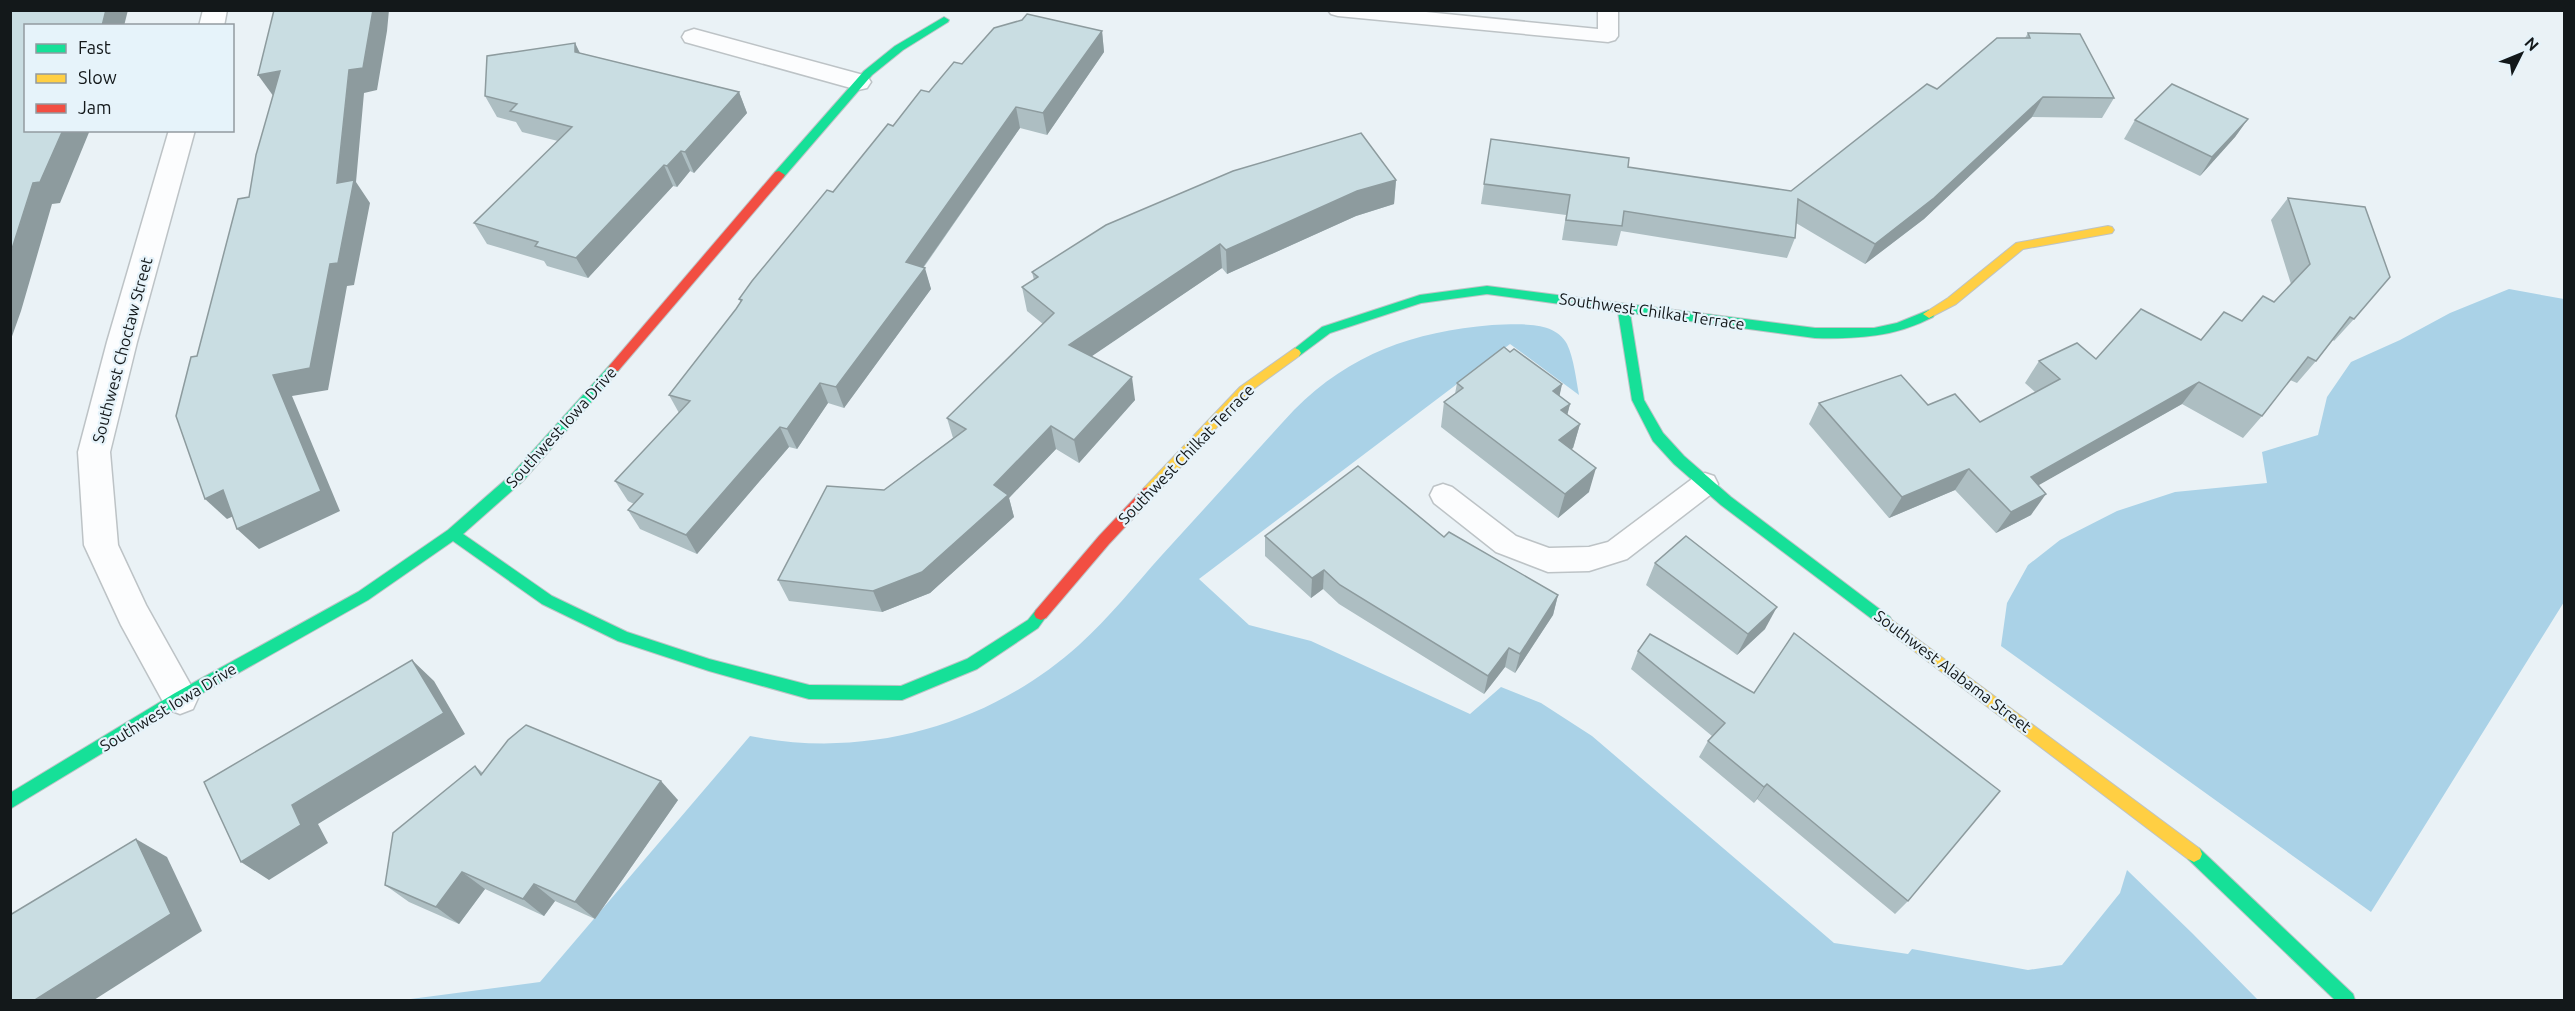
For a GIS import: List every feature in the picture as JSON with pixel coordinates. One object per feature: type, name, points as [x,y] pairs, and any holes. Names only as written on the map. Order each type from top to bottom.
[{"type":"street","name":"Southwest Iowa Drive","points":[[10,802],[180,698],[363,596],[453,534],[518,477],[570,420],[858,82],[875,65],[899,47],[944,20]]},
{"type":"street","points":[[694,37],[858,82]]},
{"type":"street","name":"Southwest Choctaw Street","points":[[180,698],[133,614],[100,545],[94,452],[122,342],[181,132]]},
{"type":"street","name":"Southwest Chilkat Terrace","points":[[453,534],[547,600],[622,637],[709,665],[809,692],[902,693],[972,664],[1033,624],[1104,540],[1244,390],[1326,330],[1420,299],[1487,290],[1815,333],[1866,335],[1906,327],[1952,301],[2020,246],[2108,230]]},
{"type":"street","name":"Southwest Alabama Street","points":[[1623,307],[1641,410],[1656,436],[1682,464],[1705,484],[2198,857],[2347,1000]]},
{"type":"lane","points":[[1338,10],[1608,36],[1608,10]]},
{"type":"lane","points":[[1443,495],[1506,544],[1548,560],[1589,559],[1617,551],[1705,484]]},
{"type":"shaded area","points":[[2509,289],[2564,299],[2564,602],[2371,912],[2001,646],[2007,603],[2028,565],[2060,540],[2117,511],[2175,492],[2267,483],[2262,452],[2318,435],[2327,397],[2351,362],[2400,340],[2450,313]]},
{"type":"shaded area","points":[[1492,325],[1533,325],[1553,330],[1561,336],[1571,356],[1579,395],[1510,344],[1199,579],[1249,625],[1311,641],[1470,714],[1501,687],[1541,703],[1592,736],[1834,943],[1908,954],[1912,949],[2028,970],[2062,965],[2120,893],[2127,870],[2258,1000],[403,1000],[540,982],[750,736],[794,742],[839,743],[882,739],[925,730],[967,715],[1007,696],[1044,673],[1090,635],[1294,410],[1316,390],[1361,360],[1385,349],[1436,333]]},
{"type":"building","points":[[10,10],[106,10],[102,24],[24,24],[24,132],[62,132],[40,182],[33,183],[10,255]]},
{"type":"building","points":[[274,10],[373,10],[363,68],[349,70],[337,183],[354,180],[338,263],[330,264],[310,368],[273,375],[321,491],[237,529],[223,490],[205,499],[176,416],[191,357],[197,356],[238,199],[249,197],[256,155],[280,71],[258,75]]},
{"type":"building","points":[[1027,14],[1102,31],[1043,113],[1016,107],[906,262],[925,268],[836,387],[820,383],[787,429],[780,427],[686,535],[628,510],[643,494],[615,481],[690,401],[669,395],[736,309],[742,300],[739,299],[752,281],[827,190],[833,192],[888,124],[893,126],[921,90],[929,92],[954,62],[962,64],[994,28],[1022,20]]},
{"type":"building","points":[[2028,33],[2080,34],[2114,98],[2043,97],[1934,198],[1875,244],[1798,199],[1795,238],[1624,211],[1622,226],[1566,220],[1570,195],[1484,184],[1491,139],[1629,158],[1628,167],[1791,191],[1927,84],[1937,89],[1997,38],[2030,38]]},
{"type":"building","points":[[575,43],[575,52],[739,92],[685,152],[681,151],[667,166],[664,165],[576,258],[535,246],[538,242],[474,223],[572,127],[510,111],[517,104],[485,96],[487,56]]},
{"type":"building","points":[[2172,84],[2248,119],[2212,157],[2135,120]]},
{"type":"building","points":[[1361,133],[1396,180],[1357,191],[1226,250],[1220,244],[1069,345],[1132,377],[1074,440],[1051,426],[994,485],[1008,495],[922,572],[873,591],[778,580],[827,486],[884,490],[966,429],[947,418],[1054,313],[1022,287],[1038,277],[1032,272],[1106,225],[1233,171]]},
{"type":"building","points":[[2288,198],[2365,207],[2390,277],[2354,319],[2350,317],[2316,361],[2308,357],[2262,416],[2199,382],[2031,477],[2046,494],[2011,512],[1969,469],[1902,497],[1819,403],[1901,375],[1928,405],[1955,394],[1980,422],[2060,379],[2039,361],[2077,343],[2096,359],[2141,309],[2201,340],[2224,312],[2242,321],[2263,296],[2274,302],[2310,264]]},
{"type":"building","points":[[1504,347],[1510,352],[1514,349],[1562,384],[1553,391],[1570,404],[1561,410],[1580,424],[1559,440],[1596,468],[1565,494],[1444,402],[1463,388],[1457,383]]},
{"type":"building","points":[[1358,466],[1444,537],[1449,532],[1558,595],[1520,654],[1509,648],[1488,676],[1340,585],[1324,570],[1312,578],[1265,536]]},
{"type":"building","points":[[1686,536],[1777,607],[1748,634],[1655,563]]},
{"type":"building","points":[[1794,633],[2000,791],[1908,901],[1767,784],[1764,787],[1708,741],[1725,723],[1638,651],[1650,634],[1754,693]]},
{"type":"building","points":[[412,660],[444,713],[292,805],[301,825],[241,862],[204,782]]},
{"type":"building","points":[[526,725],[661,781],[575,902],[534,884],[523,899],[462,872],[436,907],[385,885],[393,833],[475,766],[481,775],[508,740]]},
{"type":"building","points":[[136,839],[171,914],[35,1000],[10,1000],[10,915]]},
{"type":"traffic: fast","points":[[779,175],[868,73],[899,48],[944,20]]},
{"type":"traffic: fast","points":[[1295,353],[1326,330],[1420,299],[1487,290],[1815,333],[1860,334],[1887,331],[1929,314]]},
{"type":"traffic: fast","points":[[1623,307],[1638,400],[1658,437],[1679,460],[1726,501],[1885,621]]},
{"type":"traffic: fast","points":[[10,802],[180,698],[363,596],[453,534],[518,477],[614,368]]},
{"type":"traffic: fast","points":[[453,534],[547,600],[623,637],[709,665],[809,692],[902,693],[972,664],[1033,624],[1041,614]]},
{"type":"traffic: fast","points":[[2194,854],[2347,1000]]},
{"type":"traffic: slow","points":[[1929,314],[1952,301],[2020,246],[2108,230]]},
{"type":"traffic: slow","points":[[1149,492],[1244,390],[1295,353]]},
{"type":"traffic: slow","points":[[1885,621],[2194,854]]},
{"type":"traffic: jam","points":[[614,368],[779,175]]},
{"type":"traffic: jam","points":[[1041,614],[1104,540],[1149,492]]}]
